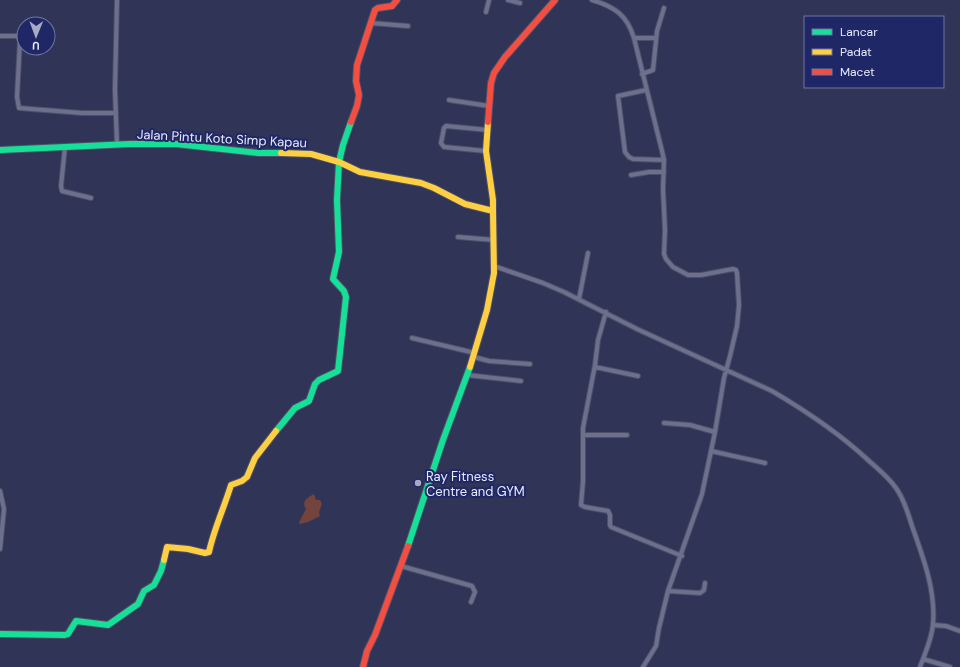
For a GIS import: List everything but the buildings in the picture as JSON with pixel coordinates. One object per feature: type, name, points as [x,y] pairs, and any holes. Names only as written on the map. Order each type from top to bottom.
[{"type":"street","points":[[117,0],[115,89],[117,144]]},
{"type":"street","points":[[0,634],[65,635],[68,634],[76,621],[108,625],[138,604],[144,591],[154,585],[161,571],[167,547],[188,549],[206,553],[209,552],[213,534],[225,505],[230,485],[242,481],[247,477],[255,458],[282,422],[295,408],[309,402],[313,388],[319,380],[336,373],[339,367],[346,297],[345,291],[333,281],[339,252],[337,200],[338,162],[357,106],[359,95],[356,81],[357,65],[376,9],[392,6],[397,0]]},
{"type":"street","points":[[486,12],[489,0]]},
{"type":"street","points":[[508,0],[520,3]]},
{"type":"street","points":[[363,667],[367,651],[377,630],[401,566],[443,440],[474,355],[490,297],[494,266],[495,240],[493,200],[486,151],[489,106],[493,78],[500,63],[555,0]]},
{"type":"street","points":[[592,0],[612,7],[621,14],[628,23],[634,38],[664,160],[664,254],[666,259],[673,267],[688,275],[701,275],[733,269],[736,270],[737,273],[739,305],[738,319],[726,369],[702,494],[682,556],[668,591],[658,628],[656,646],[643,667]]},
{"type":"street","points":[[642,74],[653,70],[656,38],[664,8]]},
{"type":"street","points":[[371,23],[408,26]]},
{"type":"street","points":[[0,36],[17,36],[20,40],[17,97],[19,108],[82,113],[116,113]]},
{"type":"street","points":[[634,38],[656,38]]},
{"type":"street","points":[[646,90],[618,96],[625,152],[633,159],[664,160]]},
{"type":"street","points":[[450,100],[489,106]]},
{"type":"street","points":[[486,151],[444,146],[442,143],[444,128],[446,126],[488,130]]},
{"type":"street","name":"Jalan Pintu Koto Simp Kapau","points":[[0,150],[117,144],[176,144],[258,154],[311,154],[338,162],[360,172],[421,183],[465,204],[493,210]]},
{"type":"street","points":[[65,147],[61,186],[62,191],[91,198]]},
{"type":"street","points":[[631,175],[649,172],[664,172]]},
{"type":"street","points":[[480,208],[493,200]]},
{"type":"street","points":[[458,237],[495,240]]},
{"type":"street","points":[[579,299],[588,253]]},
{"type":"street","points":[[494,266],[543,283],[579,299],[637,329],[772,391],[808,413],[858,450],[892,483],[902,497],[924,562],[931,590],[933,625],[932,634],[920,667]]},
{"type":"street","points":[[606,312],[598,340],[595,367],[583,435],[584,481],[581,505],[608,511],[611,526],[682,556]]},
{"type":"street","points":[[412,338],[474,355],[489,361],[530,364]]},
{"type":"street","points":[[595,367],[638,376]]},
{"type":"street","points":[[467,375],[521,381]]},
{"type":"street","points":[[664,423],[690,425],[715,432]]},
{"type":"street","points":[[583,435],[627,435]]},
{"type":"street","points":[[711,451],[765,463]]},
{"type":"street","points":[[0,492],[4,509],[0,549]]},
{"type":"street","points":[[401,566],[472,586],[475,592],[471,602]]},
{"type":"street","points":[[668,591],[700,593],[704,590],[705,583]]},
{"type":"street","points":[[933,625],[946,626],[960,631]]},
{"type":"street","points":[[923,659],[950,667]]},
{"type":"shaded area","points":[[314,494],[316,500],[320,500],[322,504],[319,512],[320,516],[300,524],[299,522],[306,509],[304,502],[307,498]]},
{"type":"traffic: fast","points":[[276,431],[295,408],[309,401],[315,384],[319,380],[338,371],[346,297],[344,291],[333,279],[339,252],[337,200],[339,162],[351,122]]},
{"type":"traffic: fast","points":[[0,150],[130,144],[176,144],[258,153],[281,153]]},
{"type":"traffic: fast","points":[[408,546],[443,440],[470,367]]},
{"type":"traffic: fast","points":[[0,634],[65,635],[68,634],[76,621],[108,625],[138,604],[144,591],[154,585],[161,571],[164,560]]},
{"type":"traffic: slow","points":[[281,153],[311,154],[339,162],[360,172],[421,183],[465,204],[493,211],[493,200],[486,151],[488,122]]},
{"type":"traffic: slow","points":[[470,367],[487,310],[494,273],[493,211]]},
{"type":"traffic: slow","points":[[164,560],[167,547],[188,549],[205,553],[209,552],[231,485],[242,481],[247,477],[255,458],[276,431]]},
{"type":"traffic: jam","points":[[351,122],[357,106],[359,95],[356,81],[357,65],[375,10],[378,8],[392,6],[397,0]]},
{"type":"traffic: jam","points":[[488,122],[491,83],[494,73],[505,57],[555,0]]},
{"type":"traffic: jam","points":[[363,667],[367,651],[375,635],[408,546]]},
{"type":"place","name":"Ray Fitness Centre and GYM","points":[[418,483]]}]
